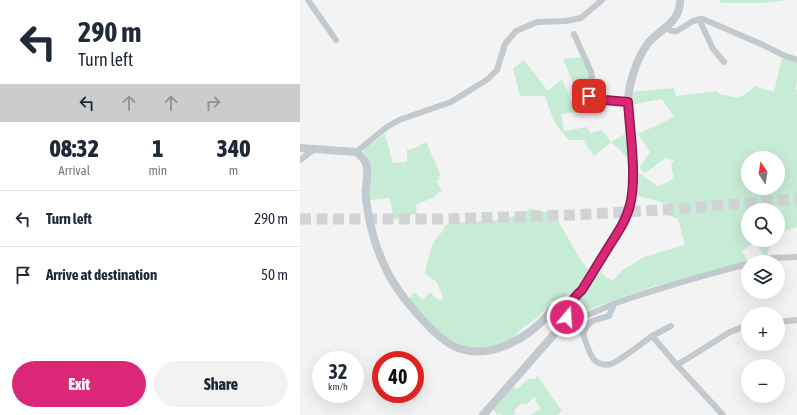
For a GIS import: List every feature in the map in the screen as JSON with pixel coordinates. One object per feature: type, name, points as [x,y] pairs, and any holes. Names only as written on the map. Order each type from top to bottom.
[{"type":"street","points":[[308,0],[336,40]]},
{"type":"street","points":[[356,152],[387,127],[399,120],[451,102],[488,79],[497,70],[505,44],[516,31],[536,22],[566,21],[581,18],[602,0]]},
{"type":"street","points":[[671,326],[652,336],[612,364],[600,364],[592,357],[582,335],[576,326],[559,319],[552,308],[574,297],[582,290],[618,234],[630,204],[632,167],[628,102],[629,89],[638,61],[648,44],[675,19],[680,0]]},
{"type":"street","points":[[699,19],[713,49],[724,62]]},
{"type":"street","points":[[667,27],[671,31],[676,31],[693,21],[704,19],[797,60]]},
{"type":"street","points":[[574,34],[591,72],[592,77],[589,96],[593,99],[628,102]]},
{"type":"street","points":[[300,148],[356,152],[362,157],[366,163],[367,170],[366,199],[372,233],[381,260],[404,299],[415,312],[447,343],[458,348],[476,352],[492,350],[518,340],[541,323],[559,319],[572,320],[666,286],[741,266]]},
{"type":"street","points":[[300,160],[313,150]]},
{"type":"street","points":[[785,257],[797,257]]},
{"type":"street","points":[[559,319],[574,297]]},
{"type":"street","points":[[582,335],[590,321],[609,316],[614,304]]},
{"type":"street","points":[[483,415],[551,336],[564,307],[558,305]]},
{"type":"street","points":[[785,321],[797,320]]},
{"type":"street","points":[[677,365],[730,332],[741,328]]},
{"type":"street","points":[[652,336],[723,415]]},
{"type":"green space","points":[[720,0],[787,0],[761,3],[721,3]]},
{"type":"green space","points":[[582,57],[590,74],[589,87],[582,86],[575,88],[563,59]]},
{"type":"green space","points":[[782,58],[797,62],[797,83],[795,90],[797,90],[797,227],[785,231],[785,203],[741,203],[741,247],[748,247],[742,251],[744,255],[741,255],[741,264],[655,286],[579,313],[578,311],[571,311],[598,270],[612,281],[623,270],[644,257],[685,245],[678,219],[662,213],[668,204],[635,195],[637,174],[639,173],[658,186],[673,178],[671,164],[675,161],[666,158],[645,173],[639,168],[650,152],[638,134],[674,117],[662,99],[631,105],[631,92],[674,88],[676,96],[717,91],[721,95],[738,97],[746,94],[755,86],[774,92]]},
{"type":"green space","points":[[524,60],[548,91],[562,79],[576,112],[561,114],[564,131],[587,127],[590,133],[602,130],[611,142],[594,156],[583,140],[569,140],[564,134],[554,120],[545,96],[520,96],[513,69]]},
{"type":"green space","points":[[628,132],[630,162],[621,151],[611,142]]},
{"type":"green space","points":[[385,134],[393,163],[407,162],[407,150],[415,148],[426,142],[440,173],[439,180],[436,181],[442,190],[432,198],[416,206],[417,213],[394,220],[390,198],[370,200],[371,175],[369,163],[364,152],[364,149]]},
{"type":"green space","points":[[530,209],[547,212],[552,210],[580,259],[588,269],[580,284],[573,291],[560,299],[550,302],[539,316],[520,330],[511,340],[486,347],[473,348],[461,346],[449,340],[436,330],[409,299],[414,292],[423,300],[430,292],[437,299],[440,300],[443,298],[437,282],[425,274],[429,254],[434,242],[445,226],[449,223],[500,220]]},
{"type":"green space","points":[[758,247],[769,247],[767,255],[763,255]]},
{"type":"green space","points":[[537,375],[562,411],[557,415],[530,415],[541,409],[535,400],[537,398],[535,397],[525,405],[523,403],[516,408],[514,411],[516,413],[513,415],[501,415],[499,413],[497,415],[493,409],[514,386],[517,389],[528,379],[535,379]]},
{"type":"tunnel","points":[[300,219],[441,219],[573,215],[677,209],[797,199]]},
{"type":"route","points":[[567,317],[569,305],[574,297],[582,290],[618,234],[627,214],[632,191],[628,102],[593,99],[589,96]]}]
